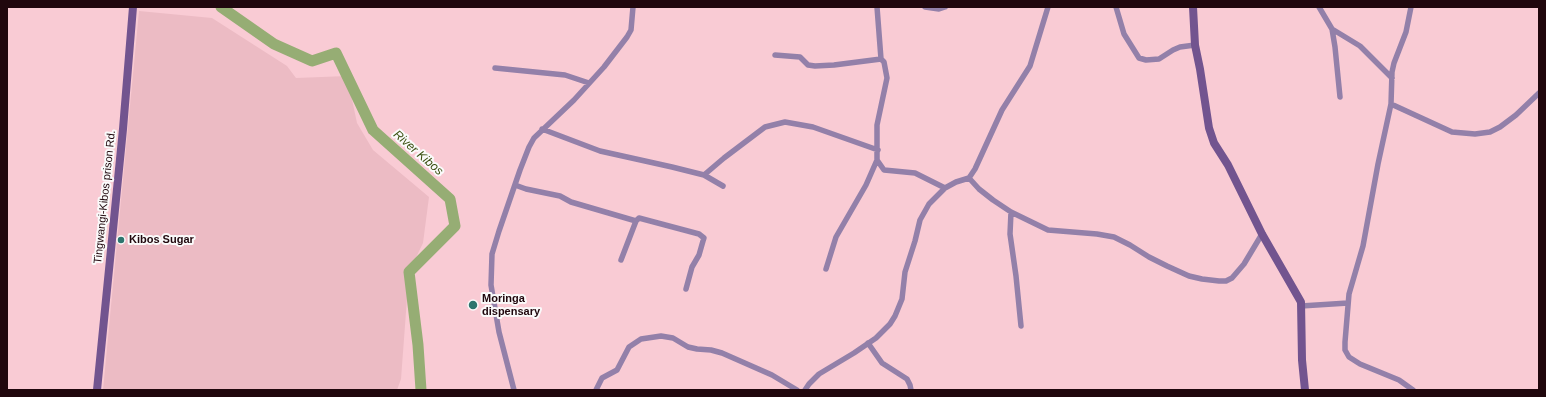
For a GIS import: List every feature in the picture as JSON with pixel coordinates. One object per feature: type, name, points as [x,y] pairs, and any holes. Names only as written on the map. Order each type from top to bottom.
[{"type":"street","name":"Tingwangi-Kibos prison Rd.","points":[[97,390],[123,129],[133,7]]},
{"type":"street","points":[[514,390],[493,305],[490,270],[492,254],[514,185],[534,138],[542,129],[553,121],[589,83],[629,33],[633,7]]},
{"type":"street","points":[[826,269],[836,237],[866,186],[878,160],[877,125],[887,78],[884,62],[881,59],[876,7]]},
{"type":"street","points":[[925,7],[939,9],[945,7]]},
{"type":"street","points":[[805,390],[819,374],[854,353],[883,332],[895,316],[902,298],[904,272],[915,241],[920,220],[929,204],[945,188],[956,182],[969,178],[981,158],[1002,110],[1030,66],[1048,7]]},
{"type":"street","points":[[1116,7],[1124,34],[1140,58],[1146,60],[1159,59],[1180,47],[1195,45]]},
{"type":"street","points":[[1193,7],[1195,45],[1209,128],[1214,143],[1228,165],[1262,234],[1299,298],[1302,306],[1302,360],[1305,390]]},
{"type":"street","points":[[1319,7],[1332,29],[1340,97]]},
{"type":"street","points":[[1410,7],[1406,32],[1394,64],[1391,104],[1363,246],[1348,303],[1348,320],[1345,342],[1346,354],[1360,364],[1398,380],[1413,390]]},
{"type":"street","points":[[1332,29],[1360,46],[1392,78]]},
{"type":"street","points":[[775,55],[800,57],[808,65],[814,66],[881,59]]},
{"type":"street","points":[[495,68],[565,75],[589,83]]},
{"type":"street","points":[[1391,104],[1452,132],[1475,134],[1490,132],[1500,127],[1516,115],[1539,93]]},
{"type":"street","points":[[704,175],[765,127],[785,122],[813,127],[878,150]]},
{"type":"street","points":[[542,129],[600,151],[704,175],[723,186]]},
{"type":"street","points":[[878,160],[884,170],[914,173],[945,188]]},
{"type":"street","points":[[969,178],[979,189],[1011,212],[1048,230],[1114,237],[1167,266],[1189,276],[1226,281],[1238,272],[1262,234]]},
{"type":"street","points":[[514,185],[560,196],[571,202],[636,221]]},
{"type":"street","points":[[1011,212],[1010,234],[1021,326]]},
{"type":"street","points":[[622,260],[636,221],[639,218],[642,217],[699,234],[703,237],[703,241],[699,255],[692,267],[686,289]]},
{"type":"street","points":[[1302,306],[1348,303]]},
{"type":"street","points":[[596,390],[602,378],[617,370],[629,347],[641,339],[661,336],[673,338],[688,347],[722,353],[772,375],[797,390]]},
{"type":"street","points":[[868,343],[882,363],[907,378],[911,390]]},
{"type":"shaded area","points":[[139,11],[212,18],[287,66],[296,78],[347,76],[357,123],[373,150],[429,197],[423,243],[409,272],[401,379],[397,390],[103,390]]},
{"type":"waterway","name":"River Kibos","points":[[221,7],[274,44],[312,61],[336,53],[373,130],[450,199],[455,226],[409,272],[418,345],[421,390]]},
{"type":"place","name":"Kibos Sugar","points":[[121,240]]},
{"type":"place","name":"Moringa dispensary","points":[[473,305]]}]
